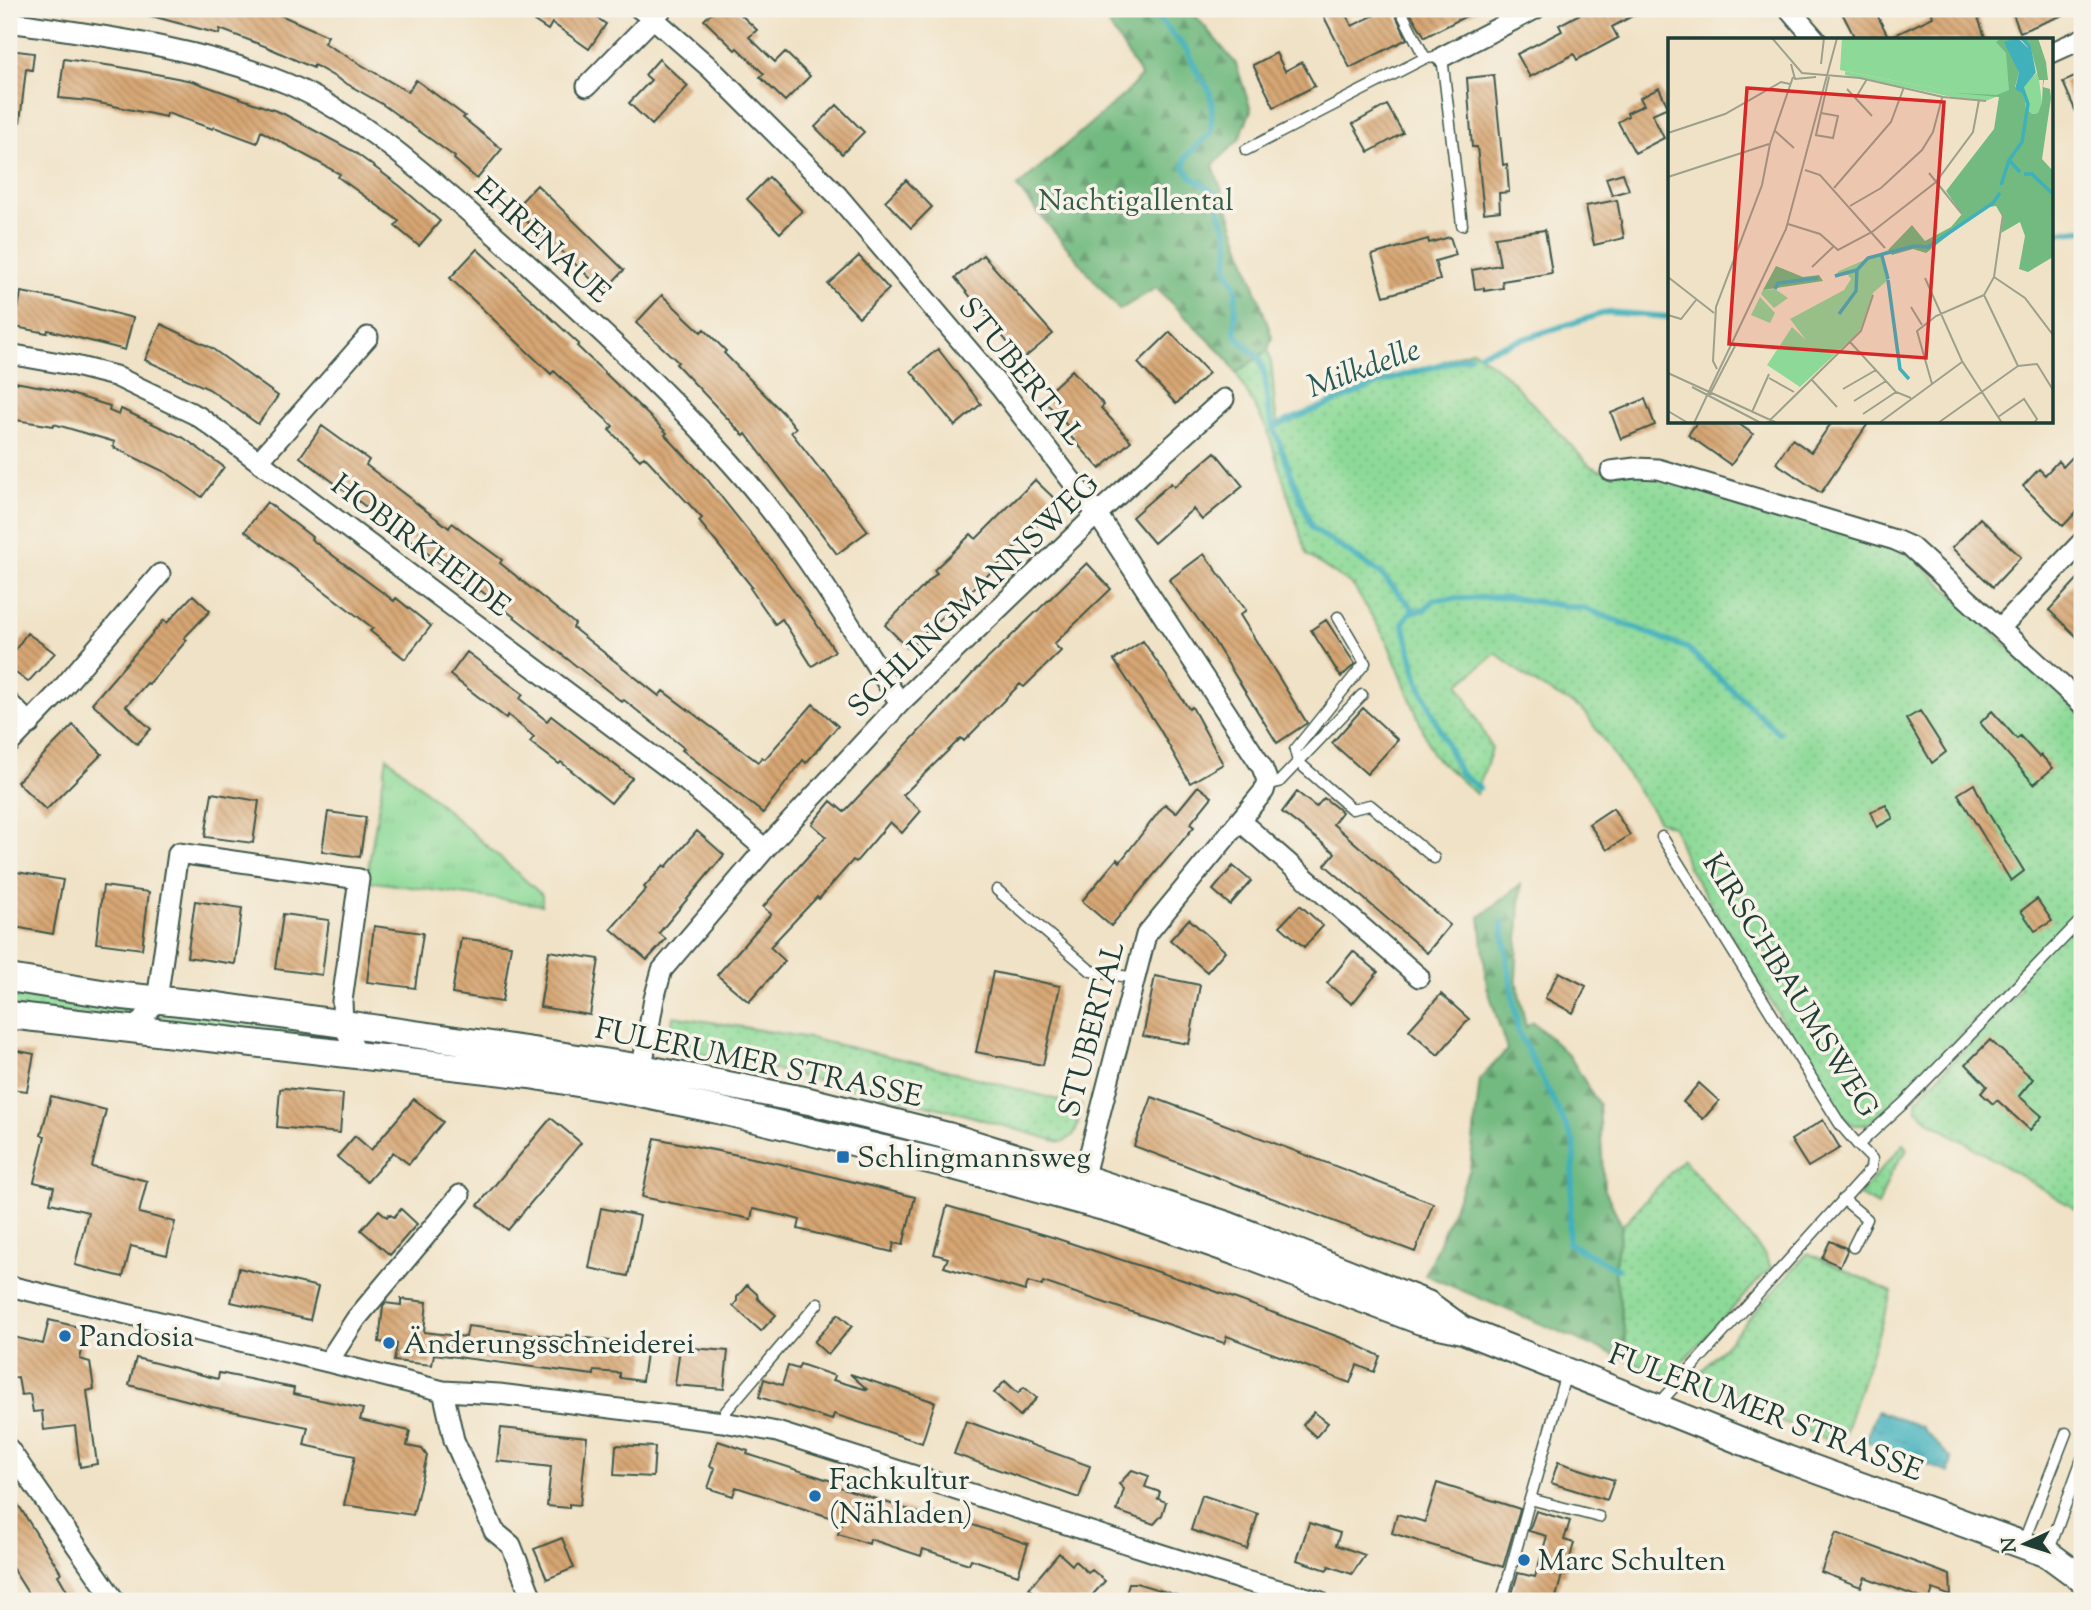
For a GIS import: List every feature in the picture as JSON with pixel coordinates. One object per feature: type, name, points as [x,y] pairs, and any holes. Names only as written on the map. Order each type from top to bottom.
[{"type":"main road","name":"FULERUMER STRASSE","points":[[9,978],[343,1024],[639,1080],[809,1101],[948,1136],[1080,1189],[1227,1225],[1427,1304],[1463,1330],[1566,1372],[1787,1459],[2035,1549],[2082,1579]]},
{"type":"main road","name":"FULERUMER STRASSE","points":[[9,1015],[530,1075],[639,1080]]},
{"type":"main road","name":"FULERUMER STRASSE","points":[[2035,1549],[2082,1555]]},
{"type":"street","points":[[1434,58],[1535,9]]},
{"type":"street","points":[[1789,9],[1814,38]]},
{"type":"street","points":[[587,86],[652,12]]},
{"type":"street","name":"STUBERTAL","points":[[652,12],[836,195],[1000,387],[1097,514],[1262,767],[1267,780],[1264,791],[1241,822],[1146,935],[1080,1189]]},
{"type":"street","name":"EHRENAUE","points":[[9,22],[189,51],[254,71],[327,104],[403,156],[630,359],[732,464],[805,556],[900,703]]},
{"type":"street","points":[[2052,52],[2082,39]]},
{"type":"street","points":[[259,461],[368,337]]},
{"type":"street","name":"HOBIRKHEIDE","points":[[9,354],[115,376],[198,416],[687,782],[765,849]]},
{"type":"street","name":"SCHLINGMANNSWEG","points":[[639,1080],[662,970],[765,849],[900,703],[1097,514],[1224,399]]},
{"type":"street","points":[[1611,471],[1658,469],[1911,547],[2082,704]]},
{"type":"street","points":[[2000,628],[2082,542]]},
{"type":"street","points":[[9,744],[30,724],[160,574]]},
{"type":"street","points":[[9,703],[30,724]]},
{"type":"street","points":[[1241,822],[1419,977]]},
{"type":"street","points":[[134,1030],[157,1000],[178,853],[359,878],[342,1000],[343,1024],[357,1054]]},
{"type":"street","points":[[328,1362],[356,1319],[460,1195]]},
{"type":"street","points":[[9,1286],[443,1391],[499,1394],[723,1422],[777,1432],[1242,1580],[1318,1601]]},
{"type":"street","points":[[443,1391],[454,1440],[494,1531],[511,1545],[533,1601]]},
{"type":"street","points":[[9,1449],[115,1601]]},
{"type":"lane","points":[[1401,9],[1434,58],[1462,225]]},
{"type":"lane","points":[[1246,150],[1434,58]]},
{"type":"lane","points":[[1338,617],[1365,663],[1295,750],[1298,762],[1352,809],[1370,804],[1434,858]]},
{"type":"lane","points":[[1266,785],[1279,782],[1362,695]]},
{"type":"lane","name":"KIRSCHBAUMSWEG","points":[[1662,836],[1840,1124],[1858,1144],[1905,1102],[2082,919]]},
{"type":"lane","points":[[997,890],[1091,971],[1135,978]]},
{"type":"lane","points":[[1656,1407],[1871,1169],[1872,1159],[1858,1144]]},
{"type":"lane","points":[[1843,1199],[1867,1219],[1853,1247]]},
{"type":"lane","points":[[723,1422],[726,1411],[818,1303]]},
{"type":"lane","points":[[1502,1601],[1566,1372]]},
{"type":"lane","points":[[2035,1549],[2066,1433]]},
{"type":"lane","points":[[2035,1549],[2082,1459]]},
{"type":"lane","points":[[1530,1499],[1599,1517]]},
{"type":"green space","name":"Nachtigallental","points":[[1099,9],[1190,9],[1236,64],[1251,110],[1239,140],[1213,165],[1272,337],[1268,350],[1236,373],[1225,356],[1156,288],[1119,310],[1017,187],[1127,92],[1141,76]]},
{"type":"green space","points":[[1268,350],[1278,424],[1473,350],[1504,373],[1590,466],[1599,470],[1651,473],[1884,544],[1912,556],[2082,716],[2082,1213],[1928,1120],[1917,1110],[1916,1100],[2021,988],[2013,981],[1899,1099],[1868,1125],[1853,1125],[1840,1114],[1688,867],[1674,827],[1659,821],[1583,710],[1531,681],[1496,653],[1459,684],[1492,749],[1476,794],[1433,755],[1387,641],[1354,587],[1307,555],[1267,429],[1236,373]]},
{"type":"green space","points":[[387,757],[542,895],[542,905],[366,881]]},
{"type":"green space","points":[[1521,884],[1516,978],[1526,1027],[1533,1022],[1570,1057],[1599,1105],[1604,1188],[1622,1226],[1614,1267],[1629,1361],[1425,1275],[1470,1169],[1480,1079],[1507,1050],[1487,986],[1480,917]]},
{"type":"green space","points":[[9,991],[137,1010],[132,1018],[9,1009]]},
{"type":"green space","points":[[163,1011],[331,1029],[341,1045],[154,1025]]},
{"type":"green space","points":[[673,1016],[804,1037],[924,1064],[1081,1106],[1078,1124],[1071,1137],[1060,1142],[956,1112],[683,1049],[672,1038]]},
{"type":"green space","points":[[1904,1144],[1908,1149],[1891,1172],[1878,1206],[1859,1195]]},
{"type":"green space","points":[[1683,1159],[1764,1254],[1771,1267],[1668,1377],[1629,1361],[1614,1267],[1622,1226]]},
{"type":"green space","points":[[1808,1253],[1892,1292],[1841,1445],[1689,1385]]},
{"type":"water","points":[[1877,1411],[1920,1426],[1952,1459],[1949,1473],[1865,1441]]},
{"type":"building","points":[[145,9],[267,9],[328,36],[324,43],[408,92],[416,80],[465,116],[463,118],[502,149],[477,179],[454,159],[455,157],[382,104],[314,65],[313,68],[220,29],[219,34],[144,14]]},
{"type":"building","points":[[516,9],[584,9],[606,24],[589,49],[552,23],[548,30]]},
{"type":"building","points":[[716,9],[735,9],[757,30],[749,37],[775,62],[785,52],[810,76],[785,101],[760,77],[764,74],[704,20]]},
{"type":"building","points":[[1320,9],[1343,9],[1352,26],[1387,9],[1393,9],[1407,39],[1350,68]]},
{"type":"building","points":[[1408,9],[1480,9],[1425,37]]},
{"type":"building","points":[[1589,9],[1645,9],[1612,27],[1618,38],[1577,60],[1574,54],[1530,77],[1517,54],[1562,31],[1559,25]]},
{"type":"building","points":[[1840,9],[1874,9],[1889,38],[1855,38]]},
{"type":"building","points":[[1931,9],[1975,9],[1985,38],[1889,38],[1933,17]]},
{"type":"building","points":[[2011,9],[2076,9],[2076,10],[2020,32]]},
{"type":"building","points":[[9,50],[34,53],[32,70],[26,69],[20,122],[9,122]]},
{"type":"building","points":[[1276,53],[1285,71],[1302,62],[1315,86],[1274,107],[1253,65]]},
{"type":"building","points":[[64,59],[192,81],[282,113],[353,151],[400,186],[440,221],[419,246],[395,226],[399,221],[338,177],[340,174],[261,131],[257,143],[167,113],[166,117],[90,101],[59,98]]},
{"type":"building","points":[[659,59],[688,86],[652,125],[629,103],[651,80],[645,75]]},
{"type":"building","points":[[2082,74],[2082,126],[2063,82]]},
{"type":"building","points":[[1494,75],[1503,165],[1507,164],[1509,192],[1499,193],[1500,211],[1484,213],[1477,147],[1472,147],[1467,78]]},
{"type":"building","points":[[1659,88],[1668,107],[1652,114],[1664,138],[1635,153],[1618,122],[1628,116],[1627,113],[1644,105],[1640,98]]},
{"type":"building","points":[[837,105],[864,132],[842,154],[815,127]]},
{"type":"building","points":[[1387,105],[1403,133],[1369,152],[1353,124]]},
{"type":"building","points":[[1623,173],[1629,190],[1612,195],[1606,178]]},
{"type":"building","points":[[769,177],[802,211],[780,233],[747,199]]},
{"type":"building","points":[[906,180],[932,207],[911,228],[885,201]]},
{"type":"building","points":[[537,185],[624,270],[604,291],[514,209]]},
{"type":"building","points":[[1617,200],[1624,238],[1594,245],[1586,206]]},
{"type":"building","points":[[1545,230],[1552,273],[1502,281],[1503,288],[1484,291],[1484,288],[1475,289],[1472,270],[1500,265],[1495,237]]},
{"type":"building","points":[[1450,237],[1456,255],[1435,261],[1440,280],[1384,296],[1372,255],[1428,239],[1429,243]]},
{"type":"building","points":[[477,249],[579,344],[577,346],[667,433],[665,435],[706,478],[778,568],[835,651],[812,666],[782,619],[775,624],[750,588],[752,587],[699,521],[702,518],[644,456],[640,460],[609,430],[613,426],[554,371],[551,374],[450,278]]},
{"type":"building","points":[[983,255],[1053,334],[1022,360],[955,278]]},
{"type":"building","points":[[859,256],[889,289],[859,317],[828,284]]},
{"type":"building","points":[[21,292],[133,318],[125,350],[48,330],[47,333],[15,327]]},
{"type":"building","points":[[662,295],[701,332],[704,329],[787,417],[796,428],[791,432],[868,531],[837,554],[746,434],[744,436],[676,364],[678,362],[636,323]]},
{"type":"building","points":[[161,324],[210,347],[278,396],[258,424],[209,389],[145,360]]},
{"type":"building","points":[[1170,332],[1209,373],[1176,404],[1138,363]]},
{"type":"building","points":[[938,349],[981,404],[955,426],[911,371]]},
{"type":"building","points":[[1072,370],[1104,405],[1101,408],[1131,441],[1100,469],[1070,436],[1074,433],[1042,398]]},
{"type":"building","points":[[9,381],[54,389],[110,406],[109,411],[119,415],[121,409],[184,438],[224,467],[202,497],[167,473],[113,447],[115,442],[54,424],[9,419]]},
{"type":"building","points":[[1645,399],[1655,425],[1621,439],[1611,413]]},
{"type":"building","points":[[1696,424],[1739,424],[1753,434],[1731,465],[1688,435]]},
{"type":"building","points":[[1831,424],[1868,424],[1821,493],[1776,463],[1792,439],[1811,452]]},
{"type":"building","points":[[322,426],[369,460],[366,465],[449,528],[452,523],[502,560],[500,563],[575,624],[573,628],[659,696],[663,691],[758,762],[762,757],[765,759],[813,704],[838,726],[806,763],[803,760],[763,813],[682,750],[684,748],[624,700],[622,702],[480,590],[479,592],[300,457]]},
{"type":"building","points":[[2082,447],[2082,506],[2063,526],[2023,486],[2039,469],[2045,475],[2058,461],[2063,467]]},
{"type":"building","points":[[1215,452],[1243,486],[1202,520],[1193,509],[1154,543],[1132,517],[1171,483],[1174,487]]},
{"type":"building","points":[[1035,480],[1059,503],[982,581],[909,649],[885,625],[937,573],[934,570],[971,534],[976,539]]},
{"type":"building","points":[[267,502],[312,537],[311,539],[394,601],[396,598],[431,626],[405,659],[370,631],[373,628],[245,531]]},
{"type":"building","points":[[1980,518],[2021,557],[1993,587],[1952,548]]},
{"type":"building","points":[[1204,554],[1246,610],[1240,615],[1307,723],[1277,743],[1214,641],[1169,580]]},
{"type":"building","points":[[1087,563],[1111,589],[1054,644],[1061,651],[1024,687],[1020,684],[964,741],[961,738],[903,795],[921,811],[902,833],[890,822],[856,862],[853,860],[819,899],[817,897],[770,947],[785,961],[749,1002],[717,975],[771,914],[763,907],[826,836],[812,824],[831,801],[844,812],[976,670]]},
{"type":"building","points":[[2082,574],[2082,642],[2049,610]]},
{"type":"building","points":[[193,595],[210,611],[184,638],[187,640],[149,684],[147,683],[126,706],[151,729],[137,744],[92,703],[164,620],[167,623]]},
{"type":"building","points":[[1326,620],[1355,664],[1341,677],[1311,630]]},
{"type":"building","points":[[27,633],[55,653],[28,682],[9,668],[9,659]]},
{"type":"building","points":[[1143,641],[1189,709],[1192,707],[1223,764],[1190,783],[1159,728],[1114,660]]},
{"type":"building","points":[[467,652],[523,694],[520,699],[547,721],[551,716],[632,778],[611,803],[561,762],[559,764],[530,742],[534,737],[508,715],[506,718],[450,675]]},
{"type":"building","points":[[1363,708],[1398,740],[1367,774],[1332,743]]},
{"type":"building","points":[[1920,711],[1946,752],[1932,763],[1906,719]]},
{"type":"building","points":[[1992,711],[2017,739],[2020,736],[2053,768],[2034,784],[1980,723]]},
{"type":"building","points":[[73,725],[102,754],[46,810],[17,782]]},
{"type":"building","points":[[1974,784],[1987,811],[2024,871],[2011,881],[1958,794]]},
{"type":"building","points":[[1198,786],[1212,797],[1190,824],[1194,827],[1111,926],[1082,901],[1117,859],[1120,862],[1165,804],[1176,813]]},
{"type":"building","points":[[1297,792],[1316,807],[1324,798],[1342,812],[1333,824],[1450,925],[1427,953],[1325,865],[1335,853],[1282,812]]},
{"type":"building","points":[[212,793],[259,801],[253,843],[205,837]]},
{"type":"building","points":[[1886,805],[1893,818],[1877,827],[1870,812]]},
{"type":"building","points":[[1613,808],[1630,835],[1607,850],[1589,824]]},
{"type":"building","points":[[328,812],[366,817],[360,857],[322,851]]},
{"type":"building","points":[[697,831],[724,855],[659,933],[666,939],[647,960],[611,929],[646,889],[644,887],[664,865],[666,867]]},
{"type":"building","points":[[1233,866],[1251,881],[1230,905],[1213,890]]},
{"type":"building","points":[[17,872],[63,880],[53,934],[9,926]]},
{"type":"building","points":[[103,886],[149,892],[142,949],[96,943]]},
{"type":"building","points":[[2037,899],[2052,921],[2035,931],[2021,911]]},
{"type":"building","points":[[195,901],[242,908],[235,964],[187,957]]},
{"type":"building","points":[[1300,905],[1323,926],[1304,947],[1280,926]]},
{"type":"building","points":[[283,914],[329,920],[322,975],[275,969]]},
{"type":"building","points":[[1189,919],[1225,951],[1207,972],[1170,940]]},
{"type":"building","points":[[374,926],[423,933],[415,988],[367,982]]},
{"type":"building","points":[[461,938],[511,945],[502,1002],[452,994]]},
{"type":"building","points":[[549,951],[599,959],[590,1015],[540,1007]]},
{"type":"building","points":[[1353,951],[1378,972],[1352,1004],[1327,983]]},
{"type":"building","points":[[993,972],[1060,986],[1043,1065],[976,1052]]},
{"type":"building","points":[[1559,972],[1586,986],[1573,1013],[1545,998]]},
{"type":"building","points":[[1155,976],[1200,985],[1189,1044],[1143,1036]]},
{"type":"building","points":[[1441,994],[1469,1019],[1438,1055],[1409,1030]]},
{"type":"building","points":[[1990,1040],[2033,1079],[2019,1096],[2042,1116],[2030,1130],[1997,1100],[1993,1104],[1981,1093],[1987,1086],[1966,1064]]},
{"type":"building","points":[[9,1049],[34,1054],[27,1091],[9,1089]]},
{"type":"building","points":[[1699,1083],[1719,1101],[1703,1119],[1683,1102]]},
{"type":"building","points":[[280,1089],[343,1094],[340,1133],[277,1127]]},
{"type":"building","points":[[51,1096],[106,1110],[92,1167],[147,1181],[139,1213],[175,1222],[167,1255],[131,1246],[123,1277],[75,1265],[88,1212],[50,1203],[54,1187],[34,1182],[45,1136],[41,1135]]},
{"type":"building","points":[[1152,1097],[1433,1203],[1415,1252],[1134,1146]]},
{"type":"building","points":[[414,1099],[443,1122],[409,1164],[393,1152],[367,1182],[337,1157],[355,1136],[371,1150]]},
{"type":"building","points":[[551,1118],[581,1143],[508,1230],[478,1205]]},
{"type":"building","points":[[1823,1120],[1840,1148],[1808,1167],[1791,1140]]},
{"type":"building","points":[[655,1138],[781,1164],[915,1197],[903,1245],[894,1243],[892,1252],[798,1229],[800,1220],[786,1216],[753,1209],[751,1219],[642,1197]]},
{"type":"building","points":[[947,1206],[1201,1286],[1347,1340],[1380,1356],[1374,1372],[1357,1365],[1350,1383],[1227,1336],[1224,1343],[1043,1282],[1042,1286],[1028,1282],[1025,1291],[944,1267],[948,1258],[934,1254]]},
{"type":"building","points":[[601,1208],[640,1216],[628,1276],[589,1268]]},
{"type":"building","points":[[401,1209],[417,1224],[390,1255],[361,1230],[379,1210],[387,1217],[389,1214],[394,1217]]},
{"type":"building","points":[[1830,1241],[1846,1248],[1840,1266],[1822,1258]]},
{"type":"building","points":[[239,1268],[318,1287],[310,1320],[231,1302]]},
{"type":"building","points":[[747,1285],[776,1315],[761,1331],[733,1306]]},
{"type":"building","points":[[401,1299],[427,1302],[424,1332],[466,1337],[468,1326],[647,1346],[642,1381],[620,1378],[620,1373],[594,1371],[594,1375],[434,1354],[432,1365],[394,1361],[397,1344],[379,1342],[383,1306],[385,1303],[401,1305]]},
{"type":"building","points":[[838,1314],[852,1326],[828,1355],[814,1342]]},
{"type":"building","points":[[49,1320],[87,1329],[80,1359],[90,1362],[94,1389],[87,1391],[97,1464],[80,1467],[75,1426],[44,1430],[42,1411],[33,1412],[30,1394],[21,1395],[18,1377],[9,1378],[9,1336],[43,1344]]},
{"type":"building","points":[[680,1347],[728,1351],[724,1389],[675,1385]]},
{"type":"building","points":[[136,1358],[218,1379],[219,1373],[294,1388],[293,1394],[363,1409],[360,1420],[410,1431],[407,1446],[422,1449],[427,1456],[413,1515],[344,1505],[355,1456],[304,1445],[308,1427],[212,1407],[129,1385]]},
{"type":"building","points":[[800,1364],[835,1376],[833,1380],[868,1390],[850,1374],[935,1402],[922,1443],[834,1414],[832,1420],[759,1397],[764,1379],[782,1385],[788,1366],[798,1369]]},
{"type":"building","points":[[1005,1381],[1018,1393],[1024,1387],[1037,1398],[1020,1416],[994,1393]]},
{"type":"building","points":[[1314,1412],[1328,1423],[1316,1437],[1303,1425]]},
{"type":"building","points":[[966,1421],[1090,1466],[1079,1498],[954,1454]]},
{"type":"building","points":[[501,1428],[587,1437],[580,1505],[569,1504],[569,1508],[547,1506],[551,1467],[497,1461]]},
{"type":"building","points":[[718,1441],[748,1451],[747,1454],[835,1482],[834,1485],[933,1518],[935,1512],[1028,1544],[1018,1575],[971,1559],[969,1564],[923,1549],[921,1556],[870,1539],[869,1544],[838,1534],[842,1521],[736,1487],[733,1496],[708,1488],[715,1468],[710,1466]]},
{"type":"building","points":[[616,1445],[655,1447],[653,1477],[614,1475]]},
{"type":"building","points":[[1558,1462],[1614,1480],[1607,1500],[1551,1483]]},
{"type":"building","points":[[1132,1470],[1149,1476],[1145,1487],[1160,1492],[1158,1499],[1166,1502],[1162,1515],[1154,1524],[1117,1511],[1124,1489],[1119,1484]]},
{"type":"building","points":[[1437,1483],[1520,1509],[1503,1567],[1392,1533],[1397,1514],[1425,1522]]},
{"type":"building","points":[[9,1490],[61,1573],[58,1575],[73,1601],[33,1601],[9,1563]]},
{"type":"building","points":[[1202,1495],[1258,1514],[1247,1549],[1191,1530]]},
{"type":"building","points":[[1536,1511],[1570,1521],[1564,1540],[1574,1543],[1565,1576],[1562,1575],[1555,1601],[1510,1601],[1518,1573],[1535,1577],[1547,1536],[1529,1531]]},
{"type":"building","points":[[1309,1523],[1340,1533],[1336,1545],[1365,1555],[1352,1574],[1329,1566],[1327,1570],[1297,1560]]},
{"type":"building","points":[[1836,1533],[1950,1575],[1951,1596],[1933,1589],[1929,1601],[1865,1577],[1861,1587],[1821,1572]]},
{"type":"building","points":[[562,1538],[574,1568],[547,1579],[534,1549]]},
{"type":"building","points":[[1059,1553],[1072,1565],[1075,1561],[1088,1573],[1092,1570],[1105,1581],[1087,1601],[1045,1601],[1029,1588]]},
{"type":"building","points":[[1129,1583],[1183,1597],[1183,1601],[1124,1601]]},
{"type":"waterway","points":[[1150,9],[1187,50],[1208,87],[1212,101],[1211,133],[1186,157],[1184,167],[1191,176],[1216,194],[1219,200],[1229,248],[1226,268],[1236,287],[1235,331],[1237,337],[1259,358],[1265,376],[1268,409],[1273,427],[1312,528],[1380,573],[1415,611],[1403,622],[1418,681],[1460,773],[1479,788]]},
{"type":"waterway","name":"Milkdelle","points":[[2052,233],[2082,230]]},
{"type":"waterway","name":"Milkdelle","points":[[1480,353],[1607,312],[1668,317]]},
{"type":"waterway","name":"Milkdelle","points":[[1273,427],[1387,380],[1470,356]]},
{"type":"waterway","points":[[1415,611],[1425,609],[1434,599],[1505,597],[1586,609],[1687,648],[1779,733]]},
{"type":"waterway","points":[[1502,922],[1518,1031],[1575,1144],[1568,1243],[1617,1269]]},
{"type":"place","name":"Schlingmannsweg","points":[[843,1157]]},
{"type":"place","name":"Pandosia","points":[[65,1336]]},
{"type":"place","name":"Änderungsschneiderei","points":[[389,1343]]},
{"type":"place","name":"Fachkultur (Nähladen)","points":[[815,1496]]},
{"type":"place","name":"Marc Schulten","points":[[1524,1560]]}]
